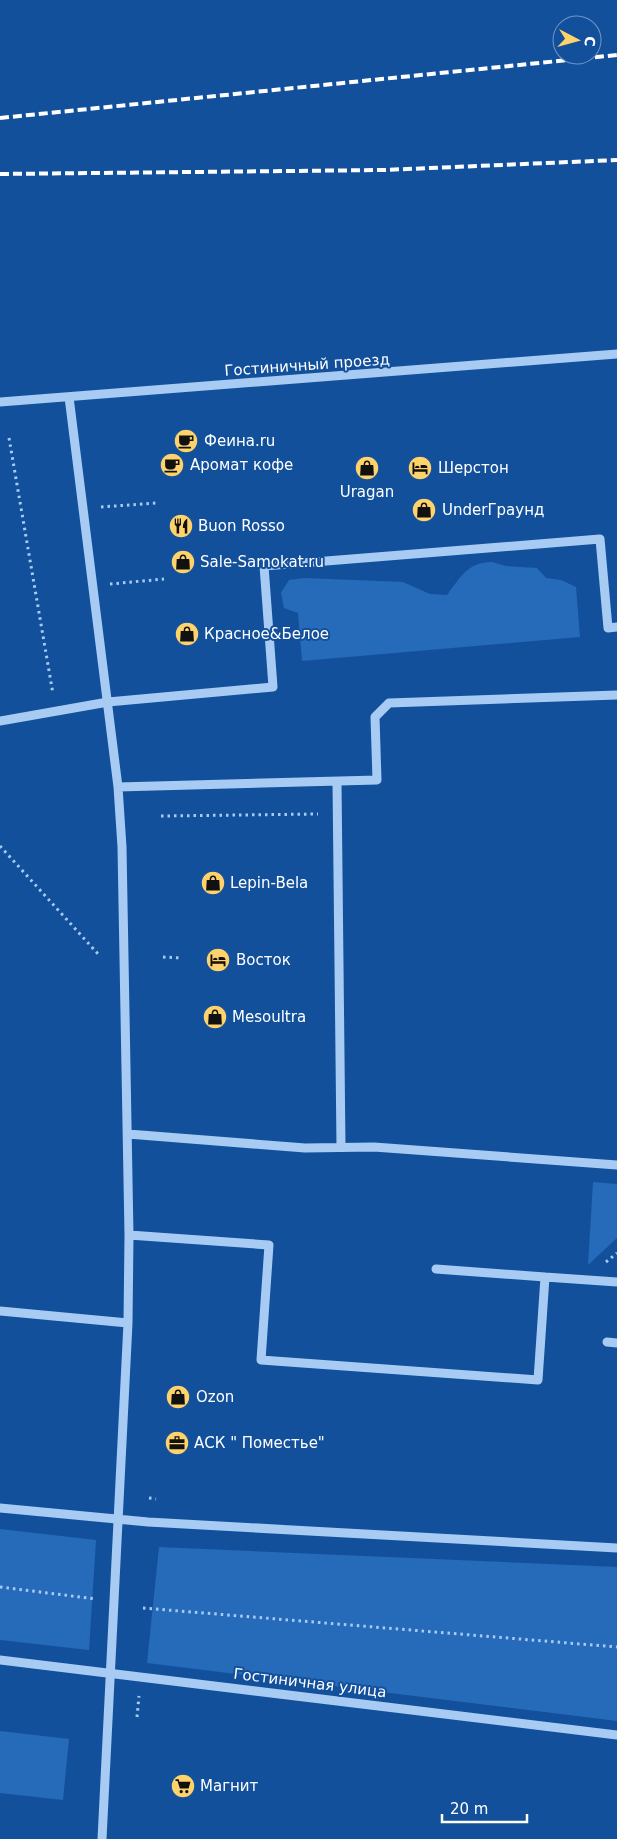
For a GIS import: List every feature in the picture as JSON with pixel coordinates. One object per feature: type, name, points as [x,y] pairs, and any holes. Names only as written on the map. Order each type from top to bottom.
[{"type":"street","name":"Гостиничный проезд","points":[[0,402],[617,354]]},
{"type":"street","points":[[69,397],[108,702],[118,787],[122,847],[130,1235],[128,1323],[102,1839]]},
{"type":"street","points":[[0,721],[108,702],[273,687],[264,566],[600,538],[608,628],[617,627]]},
{"type":"street","points":[[118,787],[377,780],[375,717],[389,703],[617,695]]},
{"type":"street","points":[[337,782],[341,1147]]},
{"type":"street","points":[[128,1134],[305,1148],[374,1147],[617,1166]]},
{"type":"street","points":[[130,1235],[269,1245],[261,1360],[538,1380],[545,1277]]},
{"type":"street","points":[[436,1269],[617,1282]]},
{"type":"street","points":[[0,1311],[128,1323]]},
{"type":"street","points":[[607,1342],[617,1343]]},
{"type":"street","points":[[0,1508],[117,1520],[617,1548]]},
{"type":"street","name":"Гостиничная улица","points":[[0,1660],[617,1736]]},
{"type":"path","points":[[10,438],[56,711]]},
{"type":"path","points":[[83,509],[157,503]]},
{"type":"path","points":[[93,585],[164,580]]},
{"type":"path","points":[[161,816],[338,814]]},
{"type":"path","points":[[0,846],[99,955]]},
{"type":"path","points":[[163,957],[181,958]]},
{"type":"path","points":[[149,1498],[156,1499]]},
{"type":"path","points":[[0,1587],[98,1600]]},
{"type":"path","points":[[143,1608],[617,1647]]},
{"type":"path","points":[[137,1717],[139,1695]]},
{"type":"shaded area","points":[[492,562],[506,566],[537,568],[546,578],[561,580],[576,587],[580,637],[302,661],[298,613],[284,608],[281,593],[289,580],[304,578],[403,582],[430,594],[447,595],[470,568]]},
{"type":"shaded area","points":[[593,1182],[617,1184],[617,1238],[588,1265]]},
{"type":"shaded area","points":[[0,1529],[96,1540],[89,1650],[0,1640]]},
{"type":"shaded area","points":[[159,1547],[617,1567],[617,1721],[147,1663]]},
{"type":"shaded area","points":[[0,1731],[69,1739],[63,1800],[0,1793]]},
{"type":"railway","points":[[0,118],[617,55]]},
{"type":"railway","points":[[0,174],[384,170],[617,160]]},
{"type":"place","name":"Феина.ru","points":[[186,441]]},
{"type":"place","name":"Аромат кофе","points":[[172,465]]},
{"type":"place","name":"Uragan","points":[[367,468]]},
{"type":"place","name":"Шерстон","points":[[420,468]]},
{"type":"place","name":"UnderГраунд","points":[[424,510]]},
{"type":"place","name":"Buon Rosso","points":[[181,526]]},
{"type":"place","name":"Sale-Samokat.ru","points":[[183,562]]},
{"type":"place","name":"Красное&Белое","points":[[187,634]]},
{"type":"place","name":"Lepin-Bela","points":[[213,883]]},
{"type":"place","name":"Восток","points":[[218,960]]},
{"type":"place","name":"Mesoultra","points":[[215,1017]]},
{"type":"place","name":"Ozon","points":[[178,1397]]},
{"type":"place","name":"АСК \" Поместье\"","points":[[177,1443]]},
{"type":"place","name":"Магнит","points":[[183,1786]]}]
